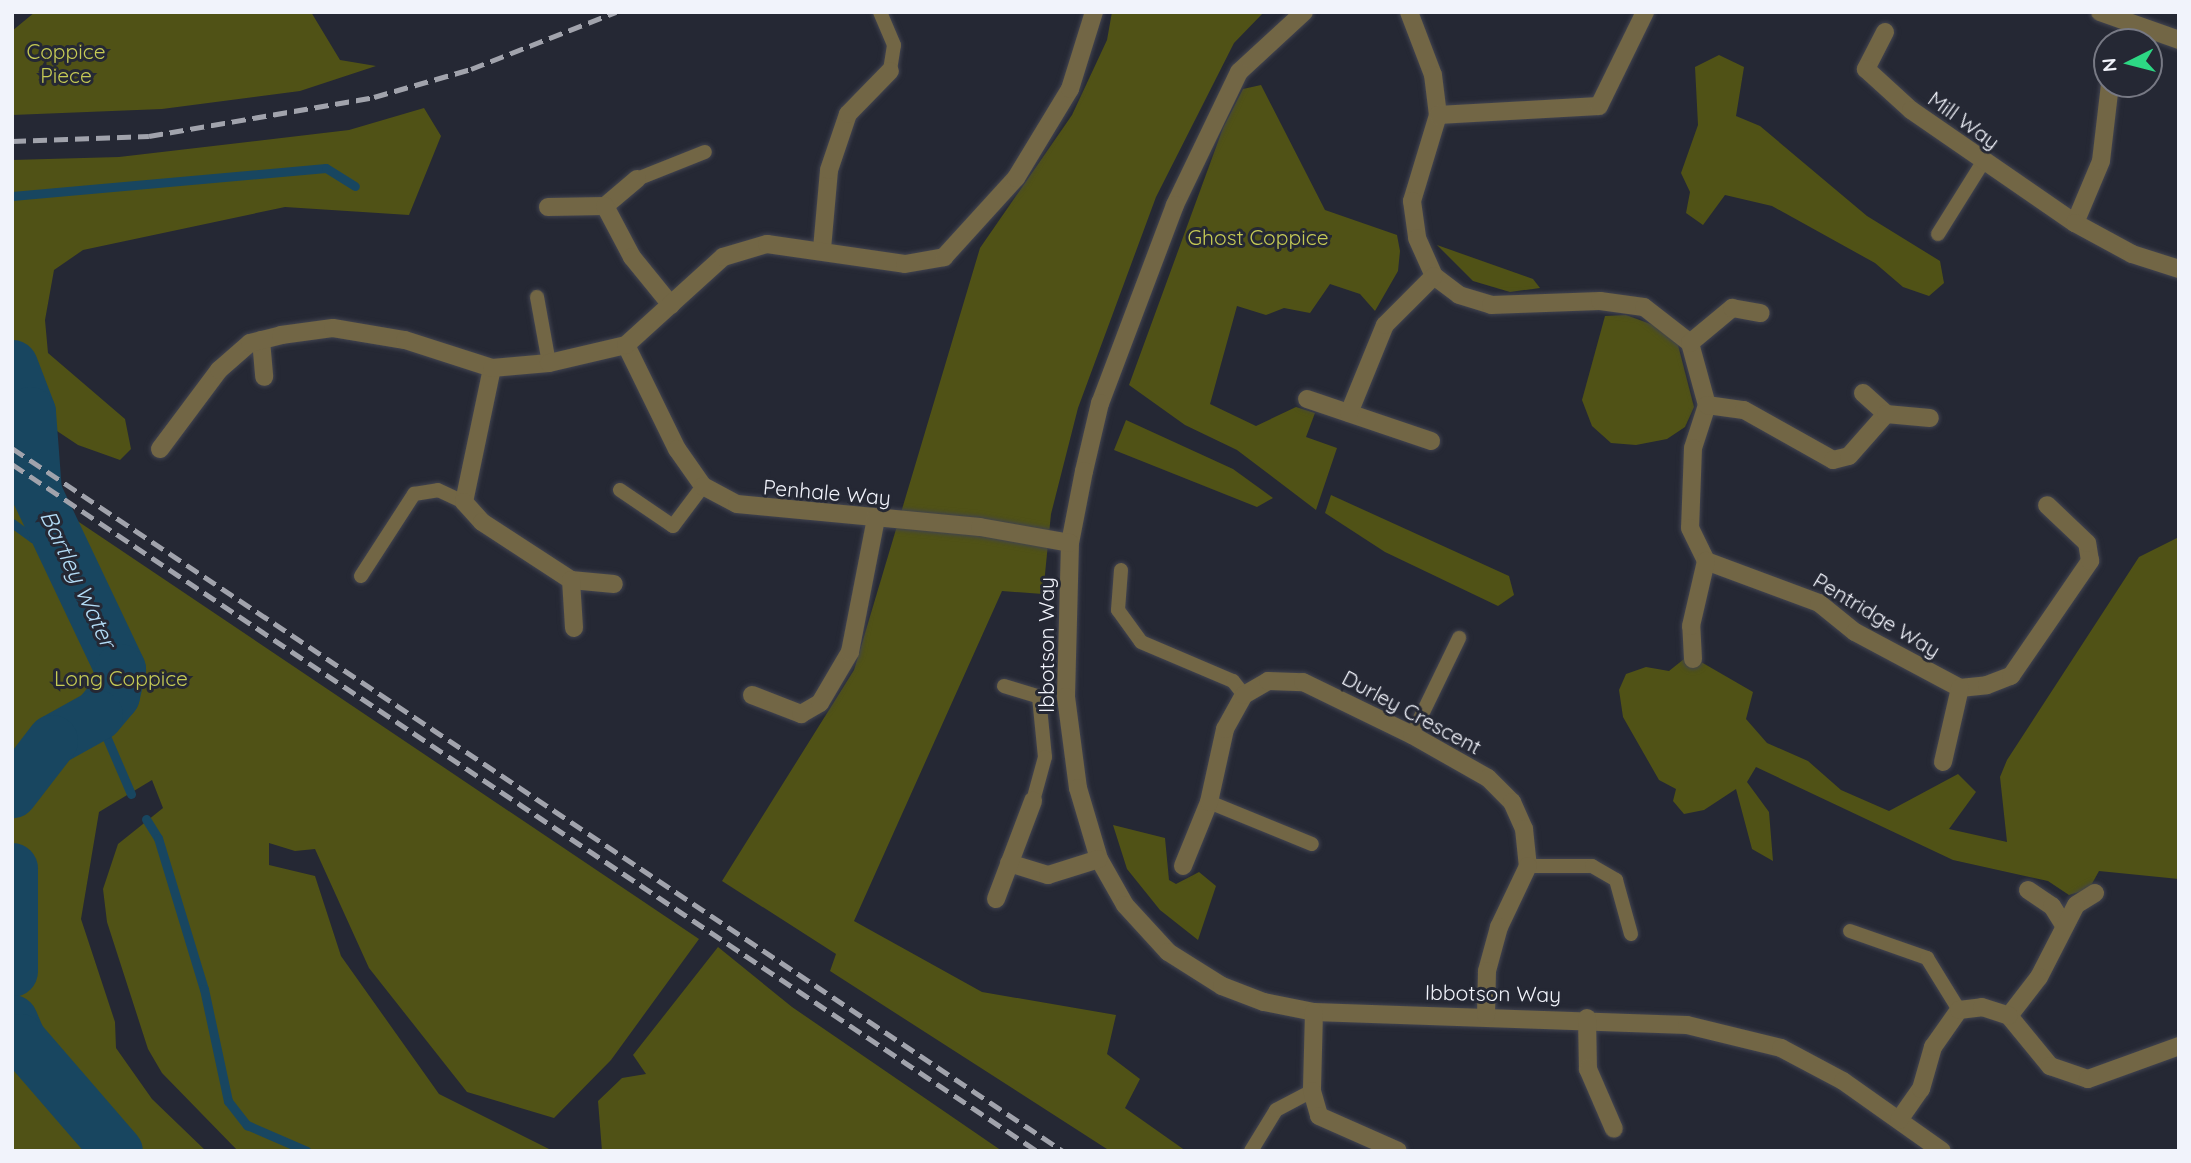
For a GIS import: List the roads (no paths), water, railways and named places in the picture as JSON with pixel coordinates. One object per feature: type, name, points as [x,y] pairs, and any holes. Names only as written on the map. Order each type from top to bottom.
[{"type":"street","points":[[160,449],[219,370],[261,340],[333,328],[405,340],[492,368],[549,363],[626,345],[723,257],[767,244],[822,249],[905,264],[944,257],[1016,178],[1070,89],[1094,12]]},
{"type":"street","name":"Ibbotson Way","points":[[1304,12],[1239,72],[1175,205],[1100,403],[1070,543],[1066,697],[1078,788],[1098,859],[1125,905],[1168,952],[1222,986],[1314,1012],[1587,1018],[1687,1025],[1781,1048],[1899,1120],[1942,1151]]},
{"type":"street","points":[[1409,12],[1433,75],[1438,115],[1412,201],[1417,238],[1434,276],[1459,295],[1491,305],[1600,301],[1644,307],[1690,343],[1707,405],[1690,482],[1690,528],[1706,561],[1691,626],[1693,659]]},
{"type":"street","points":[[1438,115],[1599,106],[1645,12]]},
{"type":"street","points":[[2099,12],[2119,28]]},
{"type":"street","name":"Mill Way","points":[[1885,32],[1866,69],[1983,162],[2075,223],[2132,254],[2179,269]]},
{"type":"street","points":[[822,249],[829,170],[848,114],[890,71]]},
{"type":"street","points":[[2075,223],[2101,161],[2108,98]]},
{"type":"street","points":[[548,207],[605,205],[637,179]]},
{"type":"street","points":[[605,205],[632,257],[671,305]]},
{"type":"street","points":[[1349,413],[1377,340],[1434,276]]},
{"type":"street","points":[[1690,343],[1732,308],[1761,313]]},
{"type":"street","points":[[261,340],[264,377]]},
{"type":"street","points":[[626,345],[677,449],[703,486]]},
{"type":"street","points":[[492,368],[464,502],[482,522],[571,580],[614,584]]},
{"type":"street","points":[[1863,393],[1886,414],[1930,418]]},
{"type":"street","points":[[1307,399],[1431,441]]},
{"type":"street","points":[[1707,405],[1744,410],[1833,460],[1849,456],[1886,414]]},
{"type":"street","name":"Penhale Way","points":[[703,486],[767,511],[876,519],[1070,543]]},
{"type":"street","points":[[1943,762],[1960,688],[2011,676],[2086,571],[2087,543],[2047,505]]},
{"type":"street","points":[[752,695],[802,714],[820,703],[850,652],[876,519]]},
{"type":"street","name":"Pentridge Way","points":[[1706,561],[1819,603],[1855,632],[1960,688]]},
{"type":"street","points":[[571,580],[574,628]]},
{"type":"street","name":"Durley Crescent","points":[[1244,695],[1268,681],[1303,682],[1412,735],[1488,779],[1512,802],[1524,829],[1528,866]]},
{"type":"street","points":[[1183,866],[1209,802],[1225,729],[1244,695]]},
{"type":"street","points":[[996,900],[1033,801]]},
{"type":"street","points":[[1009,863],[1048,875],[1098,859]]},
{"type":"street","points":[[1486,1015],[1487,971],[1499,927],[1528,866]]},
{"type":"street","points":[[2028,890],[2052,906],[2064,925]]},
{"type":"street","points":[[2009,1016],[2039,976],[2076,905],[2095,894]]},
{"type":"street","points":[[1899,1120],[1921,1089],[1933,1047],[1959,1010],[1982,1007],[2009,1016],[2050,1066],[2088,1079],[2179,1046]]},
{"type":"street","points":[[1314,1012],[1312,1091],[1319,1116],[1332,1126],[1398,1151]]},
{"type":"street","points":[[1587,1018],[1588,1069],[1614,1129]]},
{"type":"lane","points":[[880,12],[894,44],[890,71]]},
{"type":"lane","points":[[637,179],[705,152]]},
{"type":"lane","points":[[1938,234],[1983,162]]},
{"type":"lane","points":[[537,297],[549,363]]},
{"type":"lane","points":[[620,490],[673,526],[703,486]]},
{"type":"lane","points":[[361,576],[414,494],[438,490],[464,502]]},
{"type":"lane","points":[[1121,570],[1118,610],[1141,642],[1233,681],[1244,695]]},
{"type":"lane","points":[[1412,735],[1459,638]]},
{"type":"lane","points":[[1004,686],[1039,697],[1045,757],[1033,801]]},
{"type":"lane","points":[[1209,802],[1312,844]]},
{"type":"lane","points":[[1528,866],[1591,866],[1616,880],[1631,934]]},
{"type":"lane","points":[[1850,931],[1927,958],[1959,1010]]},
{"type":"lane","points":[[1251,1151],[1276,1111],[1312,1091]]},
{"type":"waterway","points":[[12,196],[326,168],[355,186]]},
{"type":"waterway","name":"Bartley Water","points":[[12,365],[30,412],[36,492],[120,669],[114,695],[97,715],[52,740],[12,792]]},
{"type":"waterway","points":[[12,523],[33,538],[55,534]]},
{"type":"waterway","points":[[97,715],[131,794]]},
{"type":"waterway","points":[[146,819],[158,838],[204,989],[228,1101],[247,1125],[307,1151]]},
{"type":"waterway","name":"Bartley Water","points":[[12,868],[12,971]]},
{"type":"waterway","name":"Bartley Water","points":[[12,1020],[20,1039],[117,1151]]},
{"type":"railway","points":[[12,141],[149,136],[374,97],[471,69],[616,12]]},
{"type":"railway","points":[[12,448],[1063,1151]]},
{"type":"railway","points":[[12,464],[1037,1151]]},
{"type":"park label","name":"Coppice Piece","points":[[66,63]]},
{"type":"park label","name":"Ghost Coppice","points":[[1258,237]]},
{"type":"park label","name":"Long Coppice","points":[[121,678]]}]
